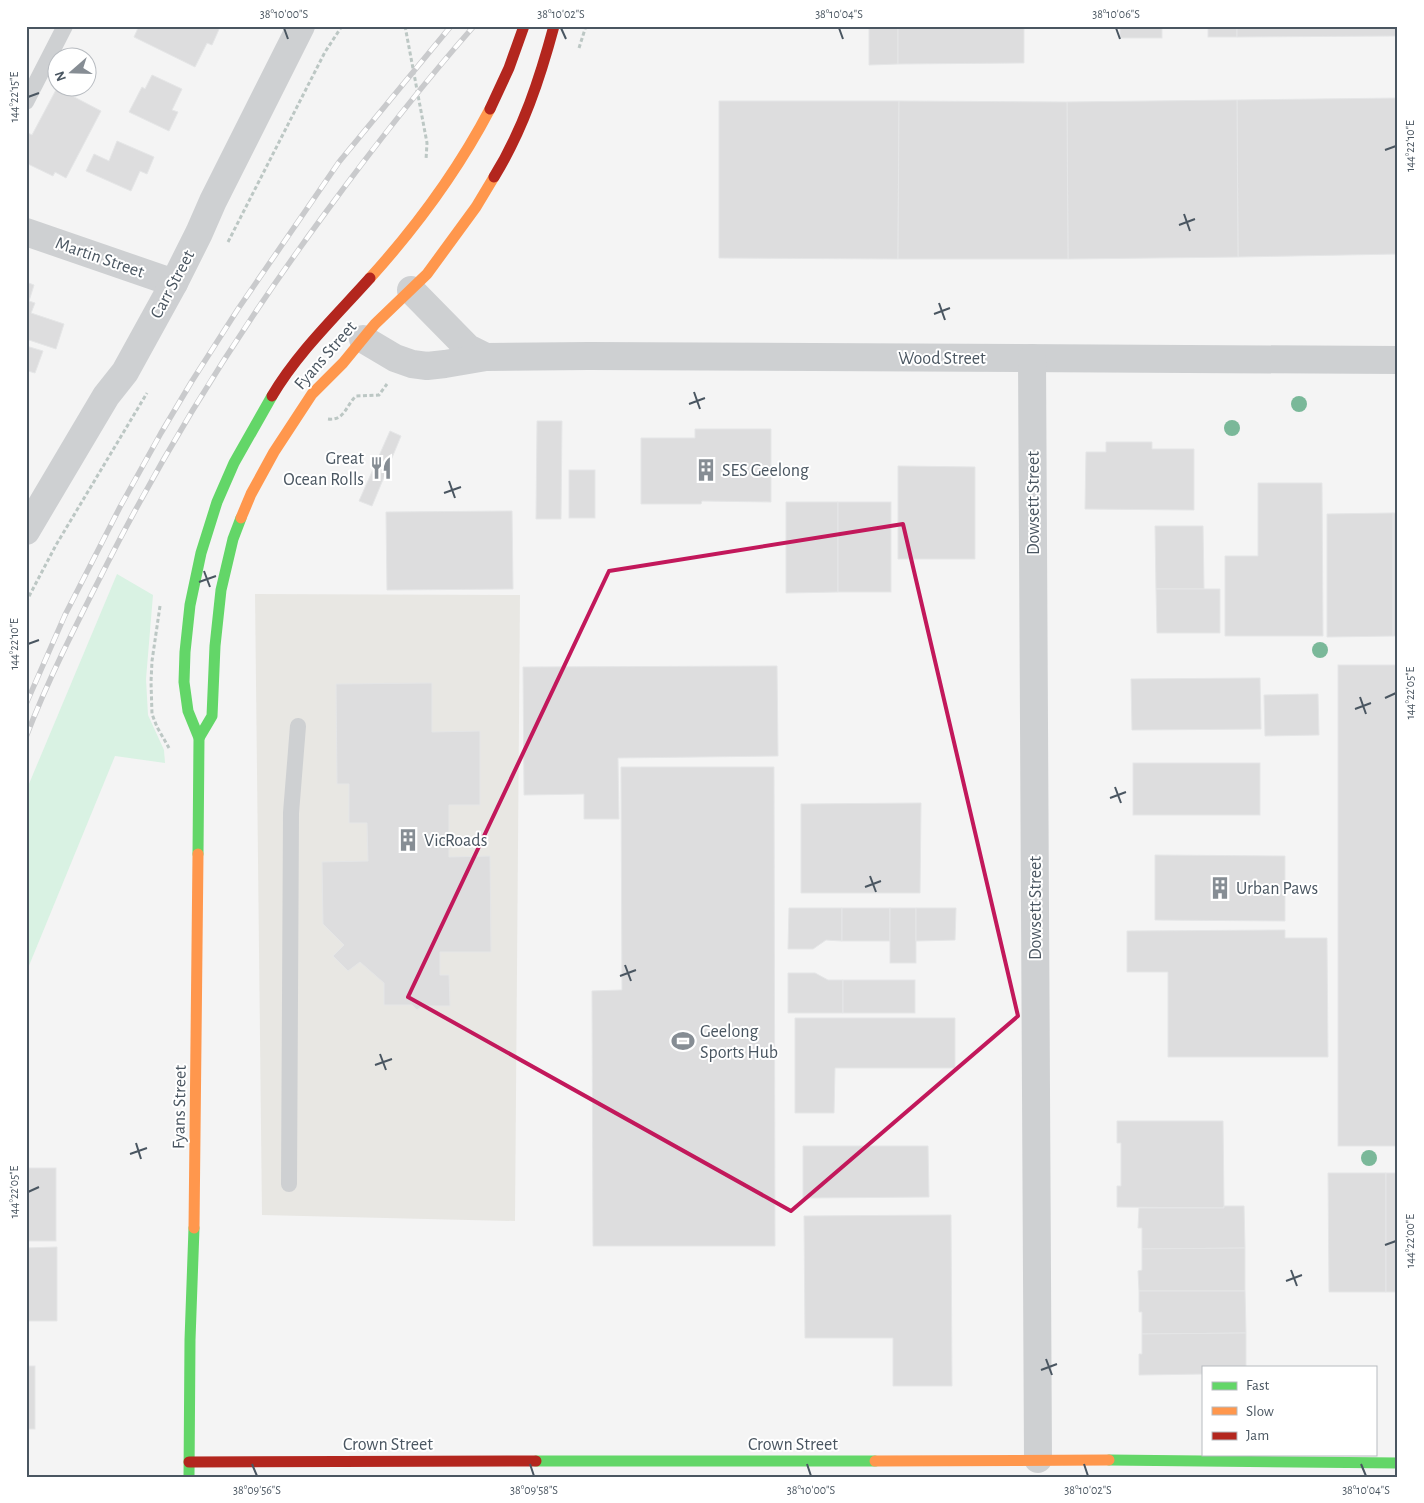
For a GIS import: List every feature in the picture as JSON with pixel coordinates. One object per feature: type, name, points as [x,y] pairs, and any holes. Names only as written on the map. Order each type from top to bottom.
[{"type":"main road","name":"Fyans Street","points":[[199,738],[193,728],[185,705],[184,656],[197,566],[224,485],[271,396],[294,365],[350,308],[378,276],[461,162],[493,103],[524,26]]},
{"type":"main road","name":"Fyans Street","points":[[189,1477],[190,1340],[195,1186],[199,738],[212,716],[215,646],[221,590],[238,523],[259,478],[305,405],[317,389],[339,367],[361,335],[375,324],[404,287],[432,268],[476,207],[504,161],[534,94],[554,26]]},
{"type":"main road","name":"Crown Street","points":[[188,1462],[804,1462],[1038,1459],[1398,1462]]},
{"type":"street","name":"Carr Street","points":[[26,531],[106,396],[125,372],[174,283],[301,26]]},
{"type":"street","name":"Martin Street","points":[[26,232],[174,283]]},
{"type":"street","points":[[404,287],[468,348],[486,357]]},
{"type":"street","name":"Wood Street","points":[[361,335],[385,353],[412,364],[427,366],[486,357],[622,356],[1398,360]]},
{"type":"street","name":"Dowsett Street","points":[[1032,358],[1038,1459]]},
{"type":"lane","points":[[26,102],[65,26]]},
{"type":"lane","points":[[288,1184],[290,813],[298,726]]},
{"type":"path","points":[[405,26],[427,143],[425,164]]},
{"type":"highlighted area","points":[[903,524],[1018,1016],[791,1211],[408,997],[609,571]]},
{"type":"shaded area","name":"VicRoads","points":[[255,594],[520,595],[515,1221],[262,1215]]},
{"type":"green space","points":[[117,574],[153,595],[146,679],[148,715],[164,750],[165,763],[115,756],[26,973],[26,791]]},
{"type":"building","points":[[139,26],[220,27],[212,45],[207,43],[195,67],[134,37]]},
{"type":"building","points":[[869,26],[898,26],[898,64],[869,65]]},
{"type":"building","points":[[898,26],[1024,26],[1024,63],[898,64]]},
{"type":"building","points":[[1120,26],[1162,26],[1162,38],[1120,38]]},
{"type":"building","points":[[1208,26],[1237,26],[1237,37],[1208,37]]},
{"type":"building","points":[[1237,26],[1398,26],[1398,36],[1237,37]]},
{"type":"building","points":[[152,75],[182,89],[172,110],[178,112],[169,131],[129,112],[142,87],[145,89]]},
{"type":"building","points":[[52,98],[76,98],[101,111],[66,178],[55,172],[53,176],[26,163],[26,132],[32,135]]},
{"type":"building","points":[[1398,98],[1398,254],[1238,257],[1237,100]]},
{"type":"building","points":[[1237,100],[1238,257],[1068,259],[1067,102]]},
{"type":"building","points":[[719,101],[899,101],[898,259],[719,258]]},
{"type":"building","points":[[899,101],[1067,102],[1068,259],[898,259]]},
{"type":"building","points":[[117,141],[154,157],[147,174],[140,171],[131,191],[86,171],[94,154],[109,161]]},
{"type":"building","points":[[26,282],[34,285],[29,301],[35,303],[31,313],[64,324],[56,349],[26,339]]},
{"type":"building","points":[[26,346],[43,351],[35,373],[28,371],[26,378]]},
{"type":"building","points":[[537,421],[562,421],[561,519],[536,519]]},
{"type":"building","name":"SES Geelong","points":[[695,429],[771,429],[771,502],[702,501],[701,504],[641,504],[641,438],[695,438]]},
{"type":"building","name":"Great Ocean Rolls","points":[[390,431],[401,436],[372,506],[359,501]]},
{"type":"building","points":[[1106,442],[1152,442],[1152,449],[1194,449],[1194,510],[1085,509],[1086,452],[1106,452]]},
{"type":"building","points":[[898,466],[975,467],[975,559],[898,559]]},
{"type":"building","points":[[569,470],[595,470],[595,518],[569,518]]},
{"type":"building","points":[[1258,483],[1322,483],[1323,636],[1225,636],[1225,556],[1258,556]]},
{"type":"building","points":[[786,502],[838,502],[838,592],[786,593]]},
{"type":"building","points":[[838,502],[891,502],[891,592],[838,592]]},
{"type":"building","points":[[512,511],[513,589],[387,590],[386,512]]},
{"type":"building","points":[[1393,513],[1398,513],[1398,636],[1393,636]]},
{"type":"building","points":[[1393,513],[1393,636],[1327,637],[1327,514]]},
{"type":"building","points":[[1155,526],[1203,526],[1204,589],[1156,589]]},
{"type":"building","points":[[1156,589],[1220,589],[1220,633],[1157,633]]},
{"type":"building","points":[[1338,665],[1398,665],[1398,1146],[1338,1146]]},
{"type":"building","points":[[777,666],[778,756],[618,758],[619,819],[584,819],[584,794],[524,795],[523,667]]},
{"type":"building","points":[[1260,678],[1261,729],[1132,730],[1131,679]]},
{"type":"building","name":"VicRoads","points":[[432,683],[432,732],[480,731],[480,805],[449,805],[449,857],[490,856],[491,952],[440,952],[440,975],[449,975],[450,1006],[422,1006],[417,1010],[412,1005],[384,1005],[384,983],[360,962],[348,971],[333,956],[344,945],[323,924],[322,862],[368,861],[367,823],[349,823],[349,784],[337,784],[336,684]]},
{"type":"building","points":[[1318,694],[1319,735],[1265,736],[1264,695]]},
{"type":"building","points":[[1133,763],[1260,763],[1260,815],[1133,815]]},
{"type":"building","name":"Geelong Sports Hub","points":[[621,767],[774,767],[775,1246],[593,1246],[592,991],[622,990]]},
{"type":"building","points":[[921,803],[920,893],[801,893],[801,804]]},
{"type":"building","name":"Urban Paws","points":[[1155,855],[1285,856],[1285,921],[1155,920]]},
{"type":"building","points":[[789,908],[842,908],[842,941],[826,940],[813,949],[788,949]]},
{"type":"building","points":[[842,908],[890,908],[890,941],[842,941]]},
{"type":"building","points":[[890,908],[916,908],[916,963],[890,963]]},
{"type":"building","points":[[916,908],[956,908],[955,940],[916,941]]},
{"type":"building","points":[[1285,930],[1285,938],[1327,938],[1328,1057],[1168,1057],[1168,972],[1127,972],[1127,931]]},
{"type":"building","points":[[788,973],[815,973],[828,980],[843,980],[843,1013],[788,1013]]},
{"type":"building","points":[[843,980],[915,980],[915,1013],[843,1013]]},
{"type":"building","points":[[795,1018],[955,1018],[955,1068],[835,1068],[834,1113],[795,1113]]},
{"type":"building","points":[[1117,1121],[1223,1121],[1224,1208],[1117,1207],[1117,1186],[1121,1186],[1121,1143],[1117,1143]]},
{"type":"building","points":[[803,1146],[928,1146],[929,1197],[803,1198]]},
{"type":"building","points":[[26,1168],[56,1168],[56,1241],[26,1241]]},
{"type":"building","points":[[1328,1173],[1386,1173],[1386,1292],[1329,1292]]},
{"type":"building","points":[[1386,1173],[1398,1173],[1398,1292],[1386,1292]]},
{"type":"building","points":[[1224,1206],[1244,1206],[1245,1248],[1142,1249],[1142,1228],[1138,1228],[1139,1208],[1224,1208]]},
{"type":"building","points":[[951,1215],[952,1386],[893,1386],[893,1338],[805,1338],[804,1216]]},
{"type":"building","points":[[57,1247],[57,1321],[26,1321],[26,1248]]},
{"type":"building","points":[[1245,1248],[1245,1291],[1139,1291],[1138,1271],[1142,1270],[1142,1249]]},
{"type":"building","points":[[1139,1291],[1245,1291],[1246,1333],[1142,1334],[1142,1312],[1139,1312]]},
{"type":"building","points":[[1246,1333],[1246,1366],[1202,1366],[1202,1374],[1139,1375],[1139,1354],[1142,1354],[1142,1334]]},
{"type":"building","points":[[26,1366],[35,1366],[35,1429],[26,1429]]},
{"type":"railway","points":[[26,704],[65,615],[120,507],[192,381],[238,309],[339,162],[451,26]]},
{"type":"railway","points":[[26,737],[54,671],[107,564],[156,472],[209,383],[266,296],[344,188],[417,94],[474,26]]},
{"type":"traffic: fast","points":[[198,854],[199,738],[188,711],[184,682],[190,605],[201,553],[217,502],[234,463],[272,396]]},
{"type":"traffic: fast","points":[[199,738],[212,716],[215,646],[221,590],[233,539],[241,518]]},
{"type":"traffic: fast","points":[[189,1477],[190,1340],[194,1228]]},
{"type":"traffic: fast","points":[[1109,1460],[1398,1463]]},
{"type":"traffic: fast","points":[[536,1461],[875,1461]]},
{"type":"traffic: slow","points":[[370,278],[404,239],[435,198],[464,155],[490,109]]},
{"type":"traffic: slow","points":[[241,518],[251,494],[274,452],[312,394],[343,363],[375,324],[427,274],[476,207],[494,177]]},
{"type":"traffic: slow","points":[[194,1228],[198,854]]},
{"type":"traffic: slow","points":[[875,1461],[1109,1460]]},
{"type":"traffic: jam","points":[[490,109],[509,68],[524,26]]},
{"type":"traffic: jam","points":[[494,177],[514,141],[530,103],[554,26]]},
{"type":"traffic: jam","points":[[272,396],[305,349],[370,278]]},
{"type":"traffic: jam","points":[[189,1462],[536,1461]]},
{"type":"place","name":"Great Ocean Rolls","points":[[381,468]]},
{"type":"place","name":"SES Geelong","points":[[706,470]]},
{"type":"place","name":"VicRoads","points":[[408,840]]},
{"type":"place","name":"Urban Paws","points":[[1220,888]]},
{"type":"place","name":"Geelong Sports Hub","points":[[683,1041]]}]
